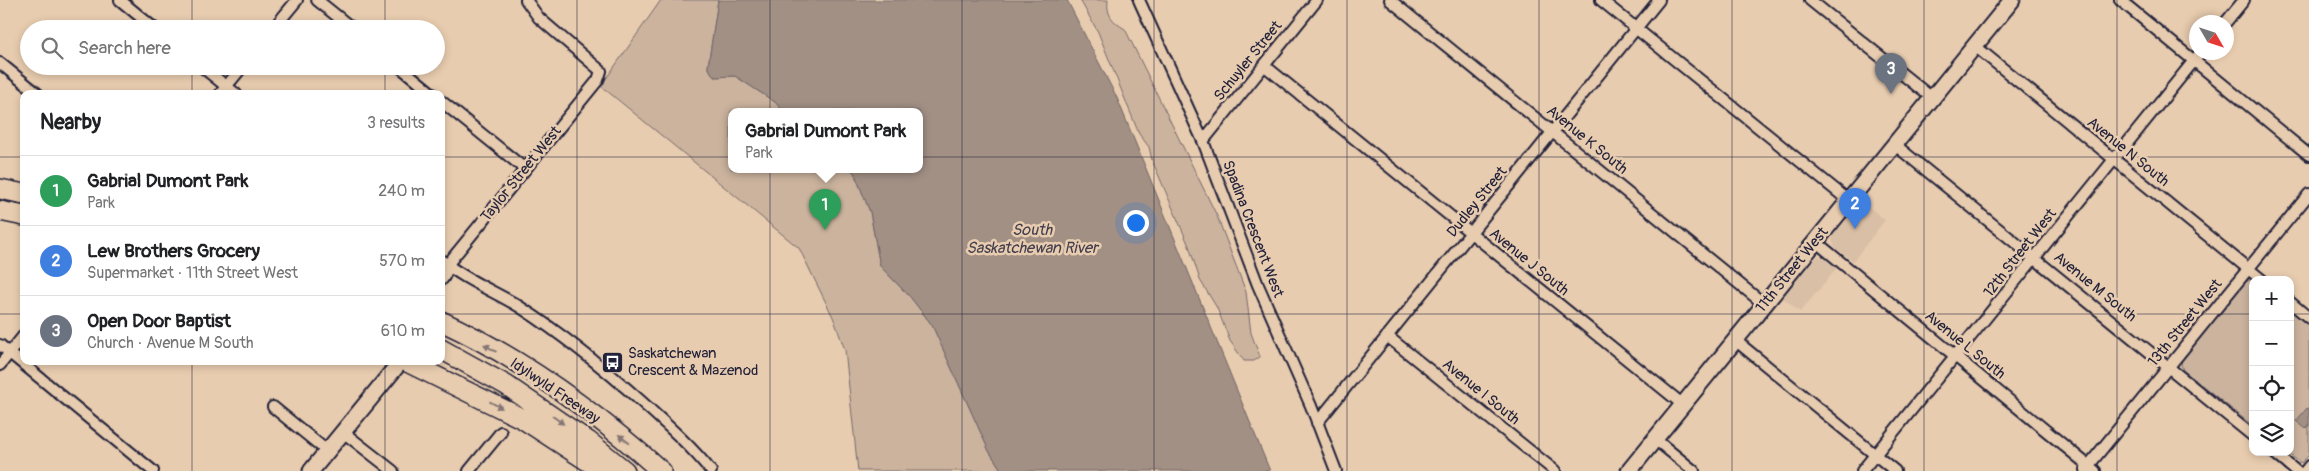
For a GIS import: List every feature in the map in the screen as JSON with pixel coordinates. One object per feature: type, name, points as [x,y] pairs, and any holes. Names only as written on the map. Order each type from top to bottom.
[{"type":"highway","points":[[0,189],[20,193]]},
{"type":"highway","points":[[0,211],[20,215]]},
{"type":"highway","name":"Idylwyld Freeway","points":[[445,323],[529,371],[618,435],[661,471]]},
{"type":"highway","name":"Idylwyld Freeway","points":[[445,351],[506,385],[581,436],[625,471]]},
{"type":"highway","points":[[411,365],[523,420],[602,471]]},
{"type":"street","points":[[120,0],[144,20]]},
{"type":"street","points":[[280,20],[297,0]]},
{"type":"street","points":[[318,0],[342,20]]},
{"type":"street","name":"Taylor Street West","points":[[445,266],[598,80],[601,71],[539,18],[526,0]]},
{"type":"street","name":"Spadina Crescent West","points":[[1139,0],[1202,141],[1258,285],[1336,471]]},
{"type":"street","name":"Schuyler Street","points":[[1202,141],[1318,0]]},
{"type":"street","name":"Avenue K South","points":[[1390,0],[1764,304]]},
{"type":"street","points":[[1601,0],[1848,200]]},
{"type":"street","name":"Dudley Street","points":[[1317,423],[1659,0]]},
{"type":"street","points":[[1810,0],[1932,98]]},
{"type":"street","name":"11th Street West","points":[[1629,471],[2012,0]]},
{"type":"street","points":[[2120,0],[2189,50]]},
{"type":"street","points":[[2232,15],[2244,0]]},
{"type":"street","name":"Avenue N South","points":[[1976,46],[2257,276]]},
{"type":"street","name":"12th Street West","points":[[1862,471],[2196,60]]},
{"type":"street","points":[[2201,60],[2309,155]]},
{"type":"street","points":[[0,63],[33,90]]},
{"type":"street","name":"Avenue J South","points":[[1265,66],[1682,404]]},
{"type":"street","points":[[210,75],[224,90],[236,75]]},
{"type":"street","points":[[410,75],[428,90]]},
{"type":"street","points":[[445,103],[525,169]]},
{"type":"street","name":"Avenue M South","points":[[1894,144],[2249,433]]},
{"type":"street","name":"13th Street West","points":[[2090,469],[2169,367],[2309,194]]},
{"type":"street","name":"Avenue L South","points":[[1815,241],[2090,469]]},
{"type":"street","points":[[445,269],[519,307],[572,342],[604,368],[672,430],[711,471]]},
{"type":"street","points":[[2294,305],[2309,318]]},
{"type":"street","name":"Avenue I South","points":[[1387,336],[1555,471]]},
{"type":"street","points":[[0,365],[20,340]]},
{"type":"street","points":[[1735,340],[1895,471]]},
{"type":"street","points":[[0,345],[20,361]]},
{"type":"street","points":[[25,365],[153,471]]},
{"type":"street","points":[[311,471],[400,365]]},
{"type":"street","points":[[273,407],[327,451]]},
{"type":"street","points":[[343,432],[393,471]]},
{"type":"street","points":[[469,471],[501,432]]},
{"type":"street","points":[[1655,439],[1694,471]]},
{"type":"street","points":[[2278,456],[2296,471]]},
{"type":"street","points":[[2304,471],[2309,466]]},
{"type":"shaded area","points":[[661,0],[718,0],[708,67],[714,77],[735,76],[775,102],[780,108],[728,108],[728,173],[854,173],[870,212],[880,266],[911,298],[932,325],[989,451],[1002,471],[858,471],[845,350],[833,317],[799,248],[601,86]]},
{"type":"shaded area","points":[[1080,0],[1108,0],[1108,10],[1111,18],[1125,29],[1217,216],[1246,292],[1251,333],[1260,357],[1254,361],[1244,361],[1230,341],[1217,308],[1200,280],[1189,246],[1152,160],[1149,147],[1139,134],[1098,32]]},
{"type":"shaded area","points":[[1863,202],[1885,220],[1853,261],[1836,248],[1832,240],[1834,234]]},
{"type":"shaded area","points":[[1818,256],[1837,268],[1800,312],[1782,297]]},
{"type":"shaded area","points":[[2249,280],[2249,423],[2183,370],[2181,365],[2182,360],[2244,283]]},
{"type":"shaded area","points":[[2294,312],[2309,324],[2309,455],[2301,463],[2291,456],[2294,456]]},
{"type":"water","name":"South Saskatchewan River","points":[[718,0],[1067,0],[1117,98],[1270,471],[1002,471],[989,451],[932,325],[911,298],[880,266],[870,212],[854,173],[923,173],[923,108],[780,108],[775,102],[735,76],[714,77],[708,67]]},
{"type":"water","points":[[2307,408],[2309,409],[2309,426],[2306,429],[2296,421]]},
{"type":"place","name":"Open Door Baptist","points":[[1891,94]]},
{"type":"place","name":"Lew Brothers Grocery","points":[[1855,229]]},
{"type":"place","name":"Gabrial Dumont Park","points":[[825,230]]},
{"type":"place","name":"Saskatchewan Crescent & Mazenod","points":[[612,362]]}]
